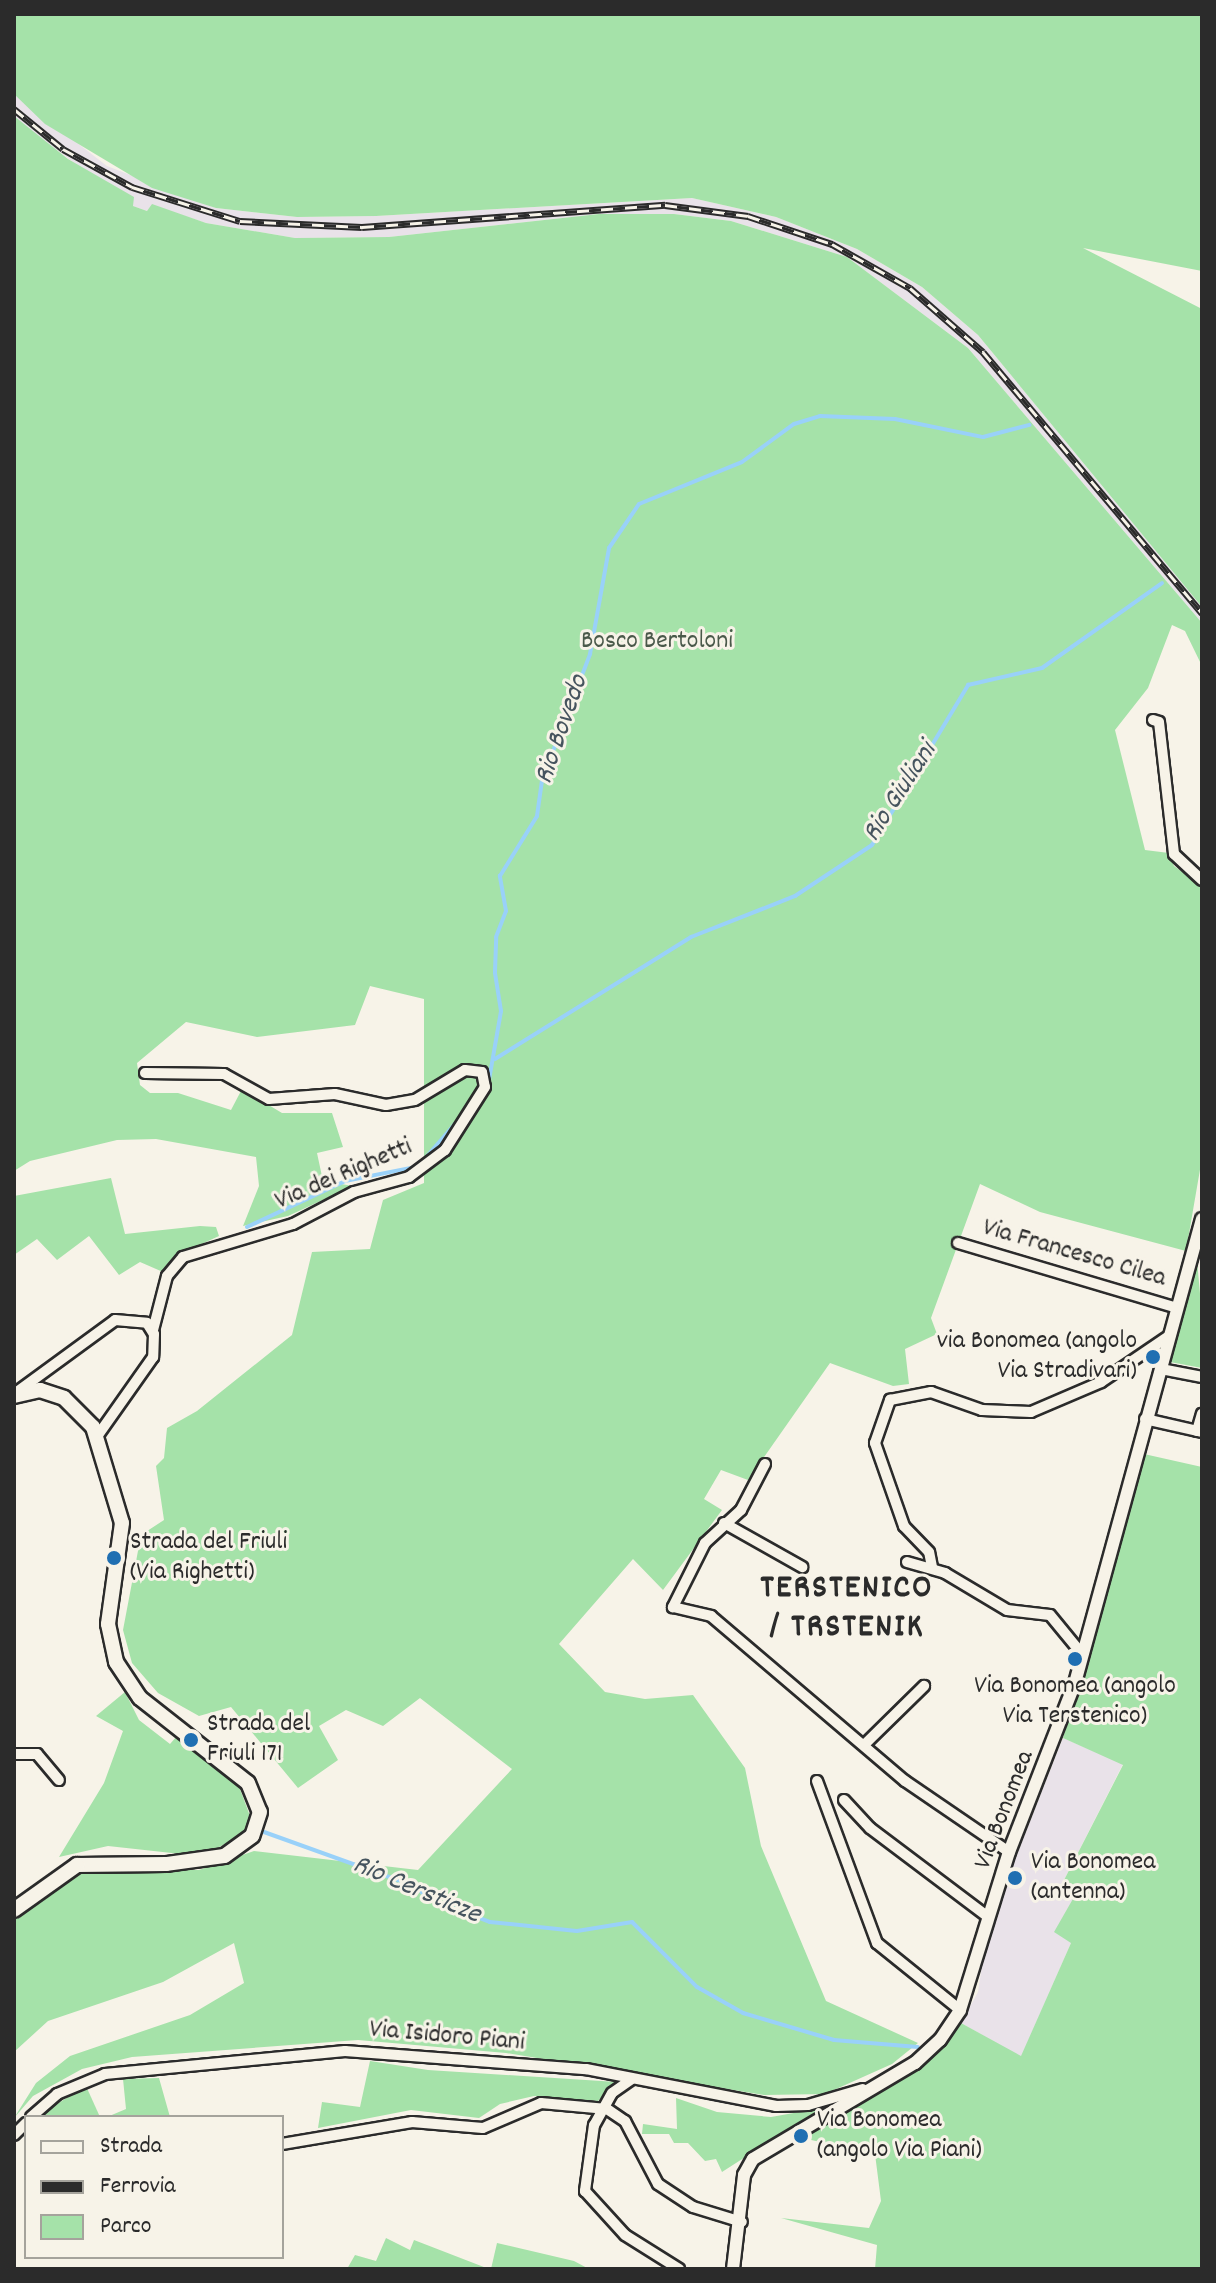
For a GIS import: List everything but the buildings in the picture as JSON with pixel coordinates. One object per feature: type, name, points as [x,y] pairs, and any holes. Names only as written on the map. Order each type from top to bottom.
[{"type":"main road","points":[[14,1395],[40,1390],[64,1398],[85,1414],[96,1438],[122,1523],[110,1647],[140,1698],[248,1783],[259,1821],[247,1841],[207,1862],[77,1865],[14,1910]]},
{"type":"street","points":[[1153,720],[1159,722],[1174,854],[1202,880]]},
{"type":"street","name":"Via dei Righetti","points":[[145,1073],[224,1074],[269,1099],[335,1094],[386,1105],[415,1100],[465,1070],[482,1072],[485,1087],[445,1150],[409,1177],[354,1192],[293,1224],[183,1257],[167,1276],[153,1330]]},
{"type":"street","name":"Via Bonomea","points":[[733,2269],[742,2222],[744,2175],[753,2159],[930,2051],[960,2010],[1009,1852],[1046,1768],[1082,1654],[1202,1219]]},
{"type":"street","name":"Via Francesco Cilea","points":[[958,1243],[1178,1308]]},
{"type":"street","points":[[14,1395],[115,1320],[136,1318],[153,1330],[153,1357],[96,1438]]},
{"type":"street","points":[[932,1567],[929,1552],[904,1526],[875,1443],[890,1400],[931,1392],[982,1410],[1031,1412],[1101,1382],[1169,1336]]},
{"type":"street","points":[[1161,1369],[1202,1377]]},
{"type":"street","points":[[1145,1419],[1200,1431],[1202,1414]]},
{"type":"street","points":[[765,1464],[741,1510],[705,1543],[673,1607],[711,1616],[905,1781],[1009,1852]]},
{"type":"street","points":[[724,1523],[802,1567]]},
{"type":"street","points":[[907,1562],[932,1567],[1007,1610],[1022,1607],[1050,1615],[1082,1654]]},
{"type":"street","points":[[865,1744],[924,1686]]},
{"type":"street","points":[[14,1754],[37,1754],[59,1780]]},
{"type":"street","points":[[817,1781],[877,1943],[960,2010]]},
{"type":"street","points":[[844,1800],[870,1828],[988,1917]]},
{"type":"street","name":"Via Isidoro Piani","points":[[33,2115],[53,2096],[105,2074],[304,2052],[362,2051],[632,2079],[776,2106],[808,2105],[867,2088]]},
{"type":"street","points":[[632,2079],[612,2093],[588,2144],[585,2191],[625,2235],[679,2269]]},
{"type":"street","points":[[284,2144],[412,2122],[483,2128],[541,2103],[607,2109],[625,2121],[658,2184],[693,2207],[742,2222]]},
{"type":"shaded area","points":[[14,94],[107,166],[216,208],[297,217],[376,216],[692,198],[776,217],[857,249],[922,287],[978,335],[1202,607],[1202,623],[968,348],[847,257],[731,221],[674,214],[599,214],[389,237],[295,238],[206,223],[152,205],[147,211],[133,206],[24,126],[14,116]]},
{"type":"shaded area","points":[[1063,1738],[1123,1764],[1061,1886],[1075,1897],[1071,1943],[1021,2057],[961,2023],[978,1992],[987,1931]]},
{"type":"green space","points":[[14,14],[1202,14],[1202,271],[1083,248],[1202,309],[1202,607],[978,335],[922,287],[857,249],[776,217],[692,198],[376,216],[297,217],[216,208],[152,188],[45,124],[14,94]]},
{"type":"green space","name":"Bosco Bertoloni","points":[[14,116],[68,159],[134,197],[133,206],[147,211],[152,204],[206,223],[295,238],[389,237],[599,214],[674,214],[731,221],[847,257],[968,348],[1202,623],[1202,666],[1185,631],[1172,625],[1148,688],[1115,730],[1145,850],[1169,853],[1174,866],[1202,886],[1202,1158],[1186,1251],[1040,1212],[980,1184],[931,1318],[937,1334],[905,1349],[909,1384],[893,1386],[830,1363],[748,1480],[721,1470],[704,1499],[722,1510],[663,1590],[633,1559],[559,1644],[605,1692],[645,1699],[693,1695],[745,1768],[761,1846],[826,2001],[918,2043],[892,2064],[825,2094],[764,2095],[506,2053],[358,2040],[132,2057],[82,2069],[33,2096],[14,2118],[36,2083],[70,2056],[190,2015],[244,1983],[234,1943],[163,1982],[48,2021],[14,2052],[14,1918],[68,1876],[95,1867],[199,1870],[254,1851],[418,1870],[512,1769],[420,1698],[383,1726],[346,1710],[319,1726],[338,1760],[298,1788],[231,1707],[199,1716],[158,1693],[132,1663],[123,1630],[141,1535],[164,1520],[156,1466],[164,1458],[167,1428],[197,1411],[292,1335],[312,1252],[370,1249],[383,1200],[424,1183],[424,999],[370,986],[355,1025],[257,1037],[186,1022],[137,1063],[140,1085],[150,1093],[178,1093],[231,1110],[242,1089],[282,1113],[332,1113],[343,1147],[317,1153],[323,1181],[353,1186],[288,1216],[243,1226],[259,1186],[256,1157],[156,1139],[117,1140],[30,1161],[14,1171]]},
{"type":"green space","points":[[111,1178],[125,1234],[200,1226],[216,1227],[219,1236],[182,1253],[163,1272],[140,1262],[119,1275],[89,1236],[57,1260],[37,1239],[14,1255],[14,1196]]},
{"type":"green space","points":[[1197,1260],[1202,1316],[1202,1368],[1170,1362]]},
{"type":"green space","points":[[1144,1454],[1202,1467],[1202,2269],[875,2269],[877,2245],[781,2218],[869,2228],[881,2201],[875,2154],[802,2138],[906,2076],[961,2023],[1021,2056],[1071,1943],[1054,1932],[1074,1897],[1061,1886],[1123,1765],[1063,1738]]},
{"type":"green space","points":[[125,1692],[139,1720],[170,1744],[177,1736],[237,1781],[250,1816],[243,1834],[212,1851],[190,1855],[108,1846],[59,1857],[104,1783],[123,1731],[96,1716]]},
{"type":"green space","points":[[370,2061],[428,2070],[617,2082],[598,2101],[534,2096],[500,2104],[479,2118],[411,2110],[318,2128],[322,2102],[360,2107]]},
{"type":"green space","points":[[159,2078],[169,2115],[112,2115],[126,2109],[123,2079]]},
{"type":"green space","points":[[86,2086],[99,2115],[44,2115]]},
{"type":"green space","points":[[676,2098],[717,2112],[771,2117],[822,2108],[722,2172],[716,2159],[705,2161],[688,2143],[674,2143],[669,2134],[642,2134],[643,2124],[677,2129]]},
{"type":"green space","points":[[386,2238],[410,2250],[414,2240],[489,2269],[347,2269],[355,2255],[376,2261]]},
{"type":"green space","points":[[497,2243],[574,2261],[589,2269],[491,2269]]},
{"type":"waterway","name":"Rio Bovedo","points":[[489,1080],[501,1011],[495,972],[496,937],[506,911],[500,876],[537,816],[542,780],[590,654],[609,548],[639,504],[742,462],[794,424],[820,416],[895,419],[983,437],[1029,425]]},
{"type":"waterway","name":"Rio Giuliani","points":[[495,1059],[691,937],[795,896],[872,845],[968,685],[1042,668],[1162,583]]},
{"type":"waterway","name":"Rio Bovedo","points":[[422,1162],[461,1117]]},
{"type":"waterway","name":"Rio Bovedo","points":[[247,1227],[345,1181],[415,1167]]},
{"type":"waterway","name":"Rio Cersticze","points":[[264,1832],[417,1887],[427,1898],[490,1922],[577,1931],[632,1922],[697,1987],[743,2013],[834,2040],[918,2047]]},
{"type":"railway","points":[[14,109],[63,149],[132,187],[240,221],[362,227],[665,205],[748,216],[832,244],[910,288],[983,352],[1202,613]]},
{"type":"place","name":"via Bonomea (angolo Via Stradivari)","points":[[1153,1357]]},
{"type":"place","name":"Strada del Friuli (Via Righetti)","points":[[114,1558]]},
{"type":"place","name":"Via Bonomea (angolo Via Terstenico)","points":[[1075,1659]]},
{"type":"place","name":"Strada del Friuli 171","points":[[191,1740]]},
{"type":"place","name":"Via Bonomea (antenna)","points":[[1015,1878]]},
{"type":"place","name":"Via Bonomea (angolo Via Piani)","points":[[801,2136]]},
{"type":"district","name":"TERSTENICO / TRSTENIK","points":[[847,1608]]}]
